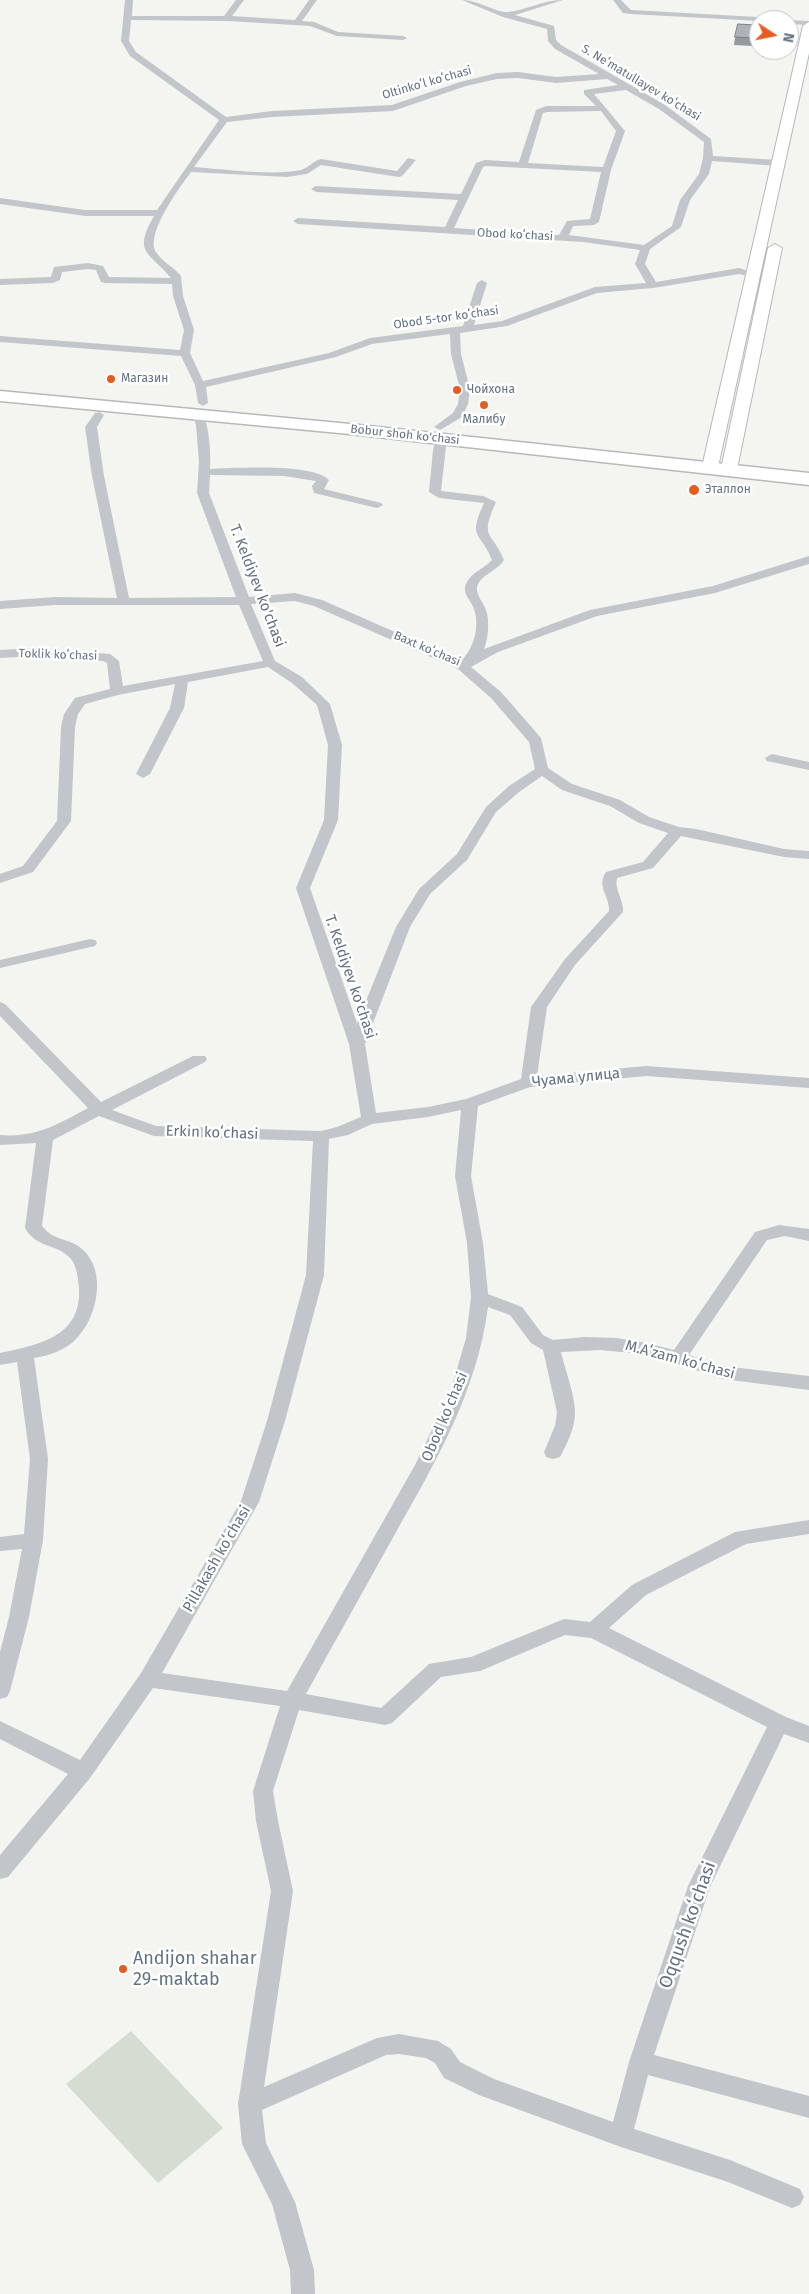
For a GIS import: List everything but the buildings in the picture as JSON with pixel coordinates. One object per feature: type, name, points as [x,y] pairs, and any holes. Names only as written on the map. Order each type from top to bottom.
[{"type":"main road","points":[[711,461],[809,25]]},
{"type":"main road","points":[[790,175],[809,84]]},
{"type":"main road","points":[[730,463],[779,233]]},
{"type":"main road","name":"Bobur shoh ko'chasi","points":[[0,385],[200,401],[441,433],[730,463],[809,467]]},
{"type":"main road","name":"Bobur shoh ko'chasi","points":[[0,396],[200,401]]},
{"type":"main road","name":"Bobur shoh ko'chasi","points":[[730,463],[809,479]]},
{"type":"street","points":[[0,339],[185,353],[189,330],[178,296],[176,276],[158,261],[148,247],[148,239],[159,213],[224,120],[220,114],[134,54],[126,41],[126,18],[129,0]]},
{"type":"street","points":[[225,20],[240,0]]},
{"type":"street","points":[[297,24],[313,0]]},
{"type":"street","name":"S. Neʻmatullayev koʻchasi","points":[[466,0],[506,15],[551,28],[552,42],[558,47],[662,107],[708,141],[708,158]]},
{"type":"street","points":[[506,15],[559,0]]},
{"type":"street","points":[[618,0],[626,11],[631,12],[749,19]]},
{"type":"street","points":[[126,18],[206,17],[225,20],[316,25],[337,34],[403,38]]},
{"type":"street","name":"Oltinkoʻl koʻchasi","points":[[224,120],[272,114],[393,108],[463,84],[497,76],[518,75],[556,80],[607,76]]},
{"type":"street","name":"Obod koʻchasi","points":[[298,222],[563,238],[567,225],[570,223],[594,222],[606,170],[621,131],[603,108],[587,92],[626,87]]},
{"type":"street","points":[[523,165],[539,112],[542,110],[603,108]]},
{"type":"street","points":[[653,285],[640,264],[646,248],[676,227],[685,200],[704,174],[708,158],[778,163]]},
{"type":"street","points":[[189,169],[284,174],[305,172],[316,163],[321,162],[398,174],[411,160]]},
{"type":"street","points":[[448,231],[462,197],[481,164],[606,170]]},
{"type":"street","points":[[316,189],[462,197]]},
{"type":"street","points":[[0,200],[76,212],[159,213]]},
{"type":"street","points":[[563,238],[646,248]]},
{"type":"street","points":[[0,282],[53,280],[56,278],[57,269],[88,266],[100,268],[105,280],[177,281]]},
{"type":"street","name":"Obod 5-tor koʻchasi","points":[[200,401],[370,341],[503,324],[540,312],[595,290],[653,285],[740,271],[753,274]]},
{"type":"street","points":[[468,328],[482,283]]},
{"type":"street","points":[[455,330],[456,354],[465,389],[463,404],[458,415],[441,433],[435,492],[439,496],[483,499],[490,502],[482,520],[481,530],[485,541],[498,560],[494,565],[476,576],[471,584],[471,594],[481,616],[482,639],[478,650],[463,666],[496,694],[536,741],[542,770],[568,787],[616,803],[644,820],[677,831],[696,833],[784,853],[809,855]]},
{"type":"street","name":"T. Keldiyev ko'chasi","points":[[185,353],[200,401],[205,472],[203,493],[244,601],[270,663],[297,680],[323,704],[335,745],[331,820],[303,888],[357,1044],[369,1119]]},
{"type":"street","points":[[99,415],[91,427],[98,476],[124,602]]},
{"type":"street","points":[[205,472],[260,471],[314,476],[323,480],[318,486],[318,491],[376,505]]},
{"type":"street","name":"Baxt koʻchasi","points":[[0,605],[55,600],[124,602],[244,601],[295,597],[318,603],[463,666],[494,649],[594,613],[715,589],[809,560]]},
{"type":"street","name":"Toklik koʻchasi","points":[[0,654],[35,652],[106,657],[114,661],[117,691]]},
{"type":"street","points":[[0,879],[28,869],[43,852],[64,821],[66,754],[71,714],[80,701],[117,691],[270,663]]},
{"type":"street","points":[[143,774],[177,708],[182,679]]},
{"type":"street","points":[[772,758],[809,766]]},
{"type":"street","points":[[357,1044],[403,927],[424,892],[462,857],[491,810],[514,789],[542,770]]},
{"type":"street","points":[[528,1082],[539,1007],[570,962],[616,912],[616,900],[607,884],[608,878],[611,874],[648,865],[677,831]]},
{"type":"street","points":[[0,964],[90,943]]},
{"type":"street","name":"Erkin koʻchasi","points":[[0,1008],[8,1026],[100,1111],[154,1131],[321,1136]]},
{"type":"street","points":[[0,1140],[10,1141],[45,1137],[100,1111],[199,1059]]},
{"type":"street","name":"Чуама улица","points":[[321,1136],[342,1131],[369,1119],[428,1112],[470,1103],[528,1082],[646,1071],[809,1084]]},
{"type":"street","name":"Obod koʻchasi","points":[[302,2294],[302,2270],[283,2202],[254,2144],[250,2104],[282,1891],[267,1821],[263,1791],[292,1700],[428,1458],[460,1390],[475,1338],[480,1297],[474,1243],[463,1176],[470,1103]]},
{"type":"street","name":"Pillakash koʻchasi","points":[[0,1870],[83,1772],[148,1680],[250,1502],[276,1421],[315,1275],[321,1136]]},
{"type":"street","points":[[0,1359],[44,1350],[69,1336],[82,1318],[88,1295],[87,1277],[80,1257],[66,1245],[47,1240],[33,1228],[45,1137]]},
{"type":"street","points":[[678,1358],[761,1236],[772,1230],[787,1229],[809,1235]]},
{"type":"street","points":[[480,1297],[516,1311],[537,1339],[551,1348],[566,1412],[564,1426],[553,1452]]},
{"type":"street","name":"M.Aʻzam koʻchasi","points":[[551,1348],[577,1343],[610,1343],[640,1347],[710,1370],[741,1377],[809,1383]]},
{"type":"street","points":[[0,1691],[19,1617],[33,1540],[39,1459],[25,1354]]},
{"type":"street","points":[[594,1630],[639,1590],[742,1537],[809,1527]]},
{"type":"street","points":[[0,1544],[33,1540]]},
{"type":"street","points":[[148,1680],[292,1700],[385,1717],[436,1670],[473,1665],[564,1626],[594,1630],[779,1723],[809,1735]]},
{"type":"street","name":"Oqqush koʻchasi","points":[[621,2136],[640,2062],[699,1886],[779,1723]]},
{"type":"street","points":[[0,1729],[83,1772]]},
{"type":"street","points":[[250,2104],[385,2045],[399,2044],[430,2048],[443,2056],[452,2070],[487,2087],[621,2136],[730,2171],[792,2197]]},
{"type":"street","points":[[640,2062],[809,2107]]},
{"type":"shaded area","points":[[131,2031],[223,2128],[158,2183],[66,2084]]},
{"type":"place","name":"Магазин","points":[[111,379]]},
{"type":"place","name":"Чойхона","points":[[457,390]]},
{"type":"place","name":"Малибу","points":[[484,405]]},
{"type":"place","name":"Эталлон","points":[[694,490]]},
{"type":"place","name":"Andijon shahar 29-maktab","points":[[123,1969]]}]
